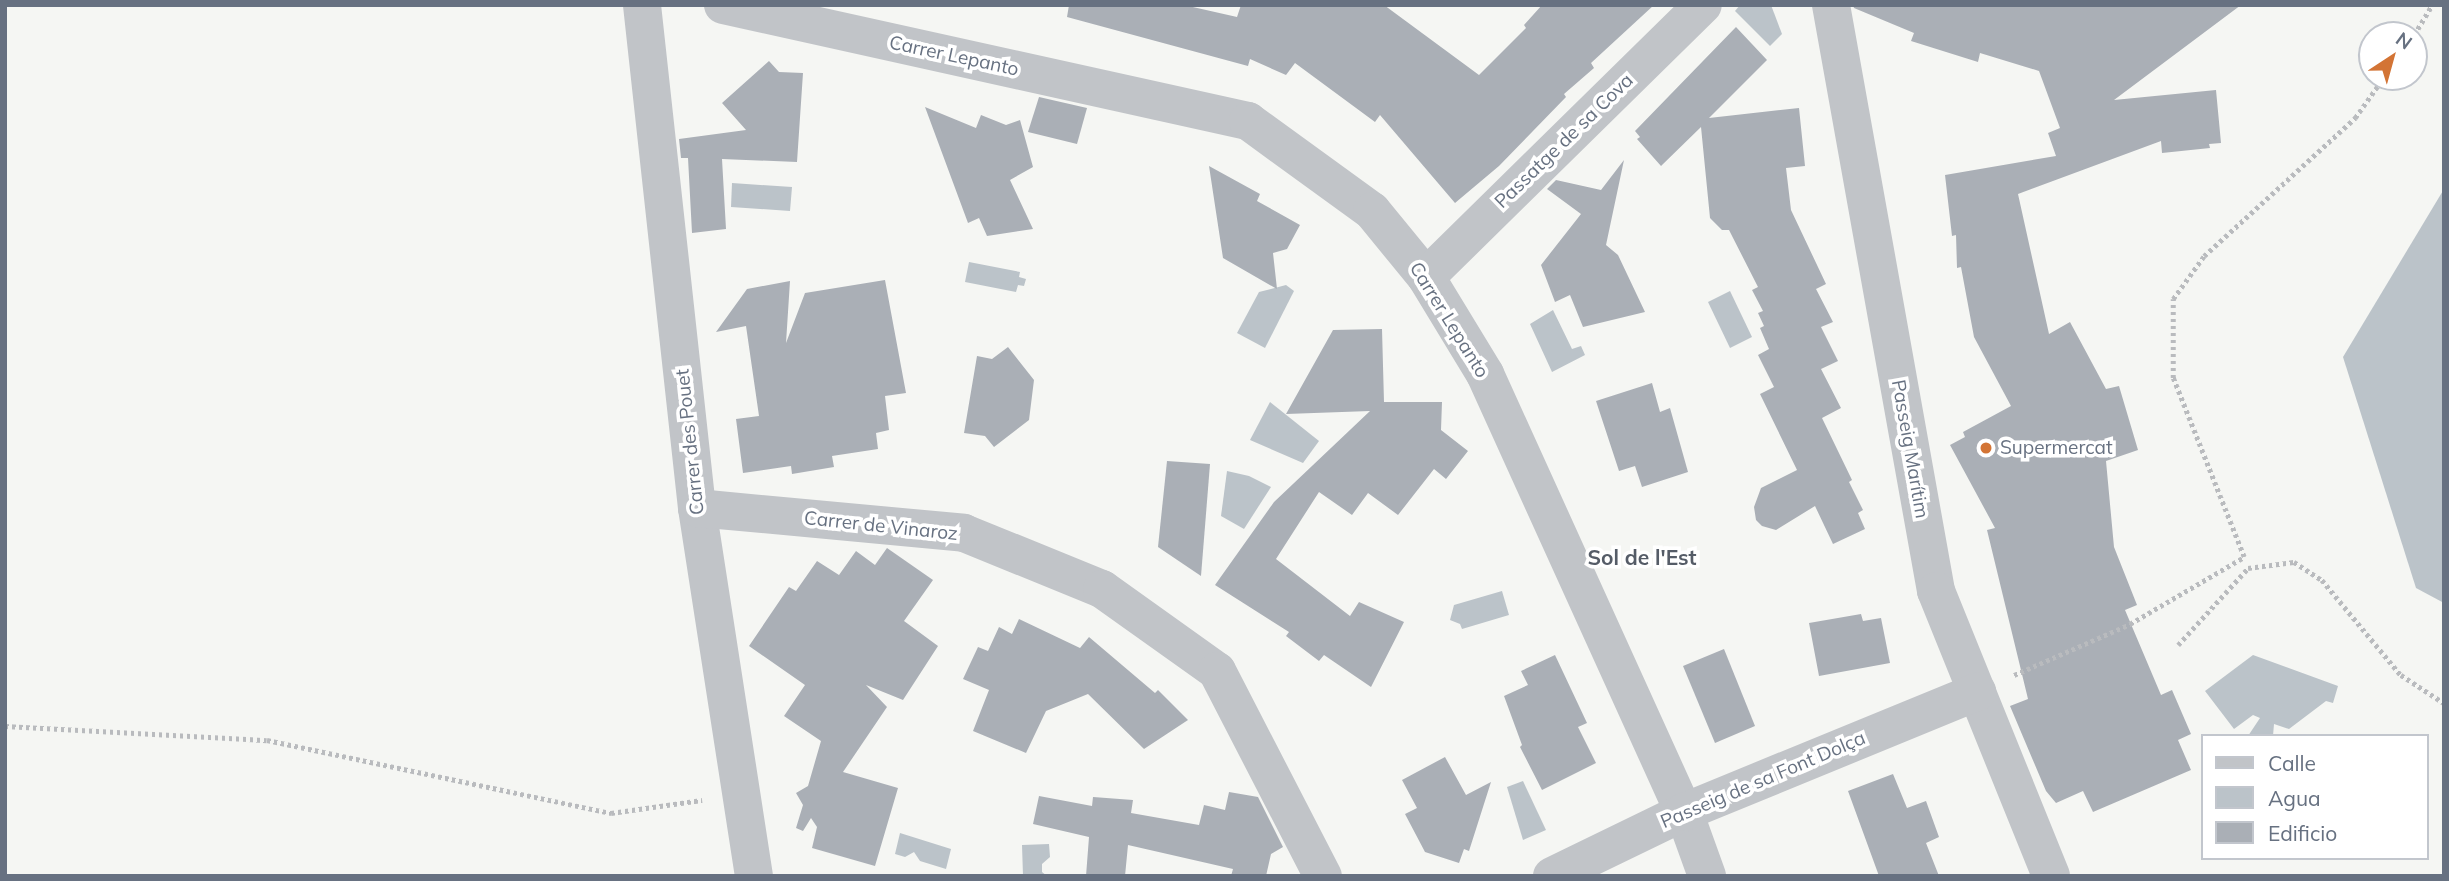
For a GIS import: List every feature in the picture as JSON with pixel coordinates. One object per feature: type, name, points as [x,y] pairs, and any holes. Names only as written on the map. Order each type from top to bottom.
[{"type":"street","name":"Carrer des Pouet","points":[[642,5],[697,508],[754,876]]},
{"type":"street","name":"Carrer Lepanto","points":[[723,5],[1248,121],[1372,211],[1426,277],[1485,374],[1684,811],[1707,876]]},
{"type":"street","name":"Passatge de sa Cova","points":[[1426,277],[1703,5]]},
{"type":"street","name":"Passeig Marítim","points":[[1831,5],[1936,591],[2051,876]]},
{"type":"street","name":"Carrer de Vinaroz","points":[[697,508],[964,533],[1102,589],[1217,671],[1323,876]]},
{"type":"street","name":"Passeig de sa Font Dolça","points":[[1552,876],[1684,811],[1977,692]]},
{"type":"path","points":[[2422,21],[2432,5]]},
{"type":"path","points":[[1977,692],[2130,624],[2244,557],[2173,378],[2173,299],[2204,256],[2356,118],[2374,91]]},
{"type":"path","points":[[2178,645],[2248,568],[2294,562],[2322,580],[2401,675],[2444,703]]},
{"type":"path","points":[[5,726],[268,740],[611,813],[741,795]]},
{"type":"water","points":[[1740,5],[1771,5],[1782,34],[1770,46],[1735,11]]},
{"type":"water","points":[[732,183],[792,187],[790,211],[731,207]]},
{"type":"water","points":[[2444,189],[2444,603],[2416,588],[2343,357]]},
{"type":"water","points":[[969,262],[1020,272],[1019,277],[1026,279],[1024,286],[1018,285],[1016,292],[965,282]]},
{"type":"water","points":[[1286,285],[1294,291],[1265,348],[1237,333],[1259,292]]},
{"type":"water","points":[[1730,291],[1752,337],[1730,348],[1708,302]]},
{"type":"water","points":[[1553,310],[1572,349],[1581,346],[1585,355],[1552,372],[1530,324]]},
{"type":"water","points":[[1270,402],[1319,441],[1303,463],[1250,440]]},
{"type":"water","points":[[1227,471],[1249,476],[1271,487],[1244,529],[1221,516]]},
{"type":"water","points":[[1502,591],[1509,615],[1462,629],[1460,624],[1450,620],[1454,605]]},
{"type":"water","points":[[2253,655],[2338,686],[2333,703],[2326,701],[2289,729],[2274,724],[2273,734],[2249,734],[2260,718],[2253,715],[2234,729],[2205,691]]},
{"type":"water","points":[[1523,781],[1546,830],[1523,840],[1507,787]]},
{"type":"water","points":[[900,833],[951,849],[946,869],[920,861],[914,852],[905,857],[895,854]]},
{"type":"water","points":[[1049,844],[1050,857],[1042,864],[1042,872],[1047,876],[1023,876],[1022,845]]},
{"type":"building","points":[[1069,5],[1184,5],[1237,17],[1241,5],[1384,5],[1479,75],[1526,28],[1524,25],[1542,5],[1654,5],[1591,63],[1594,68],[1564,94],[1566,97],[1499,166],[1455,203],[1380,115],[1375,122],[1295,63],[1286,75],[1250,59],[1248,66],[1067,17]]},
{"type":"building","points":[[1853,5],[2241,5],[2114,100],[2216,90],[2221,143],[2209,144],[2210,148],[2162,153],[2161,141],[2018,194],[2049,334],[2070,322],[2106,389],[2119,386],[2138,450],[2106,461],[2114,547],[2137,605],[2125,610],[2161,695],[2172,690],[2191,734],[2178,740],[2191,770],[2093,812],[2083,791],[2056,803],[2046,791],[2010,706],[2028,699],[1987,530],[1995,528],[1950,445],[1965,437],[1963,432],[2011,406],[1974,337],[1961,267],[1957,268],[1956,235],[1952,236],[1945,175],[2056,156],[2048,133],[2060,128],[2039,71],[1980,53],[1978,62],[1911,41],[1914,33],[1854,8]]},
{"type":"building","points":[[1736,27],[1767,60],[1709,118],[1799,108],[1805,166],[1786,168],[1791,210],[1826,284],[1816,289],[1833,322],[1821,327],[1838,361],[1821,369],[1841,408],[1822,418],[1852,480],[1849,482],[1863,510],[1858,513],[1865,529],[1833,544],[1815,506],[1776,530],[1762,526],[1756,520],[1754,507],[1761,488],[1797,470],[1760,394],[1774,387],[1758,355],[1769,349],[1760,328],[1764,326],[1758,313],[1763,311],[1752,290],[1758,287],[1729,230],[1722,230],[1710,218],[1701,127],[1661,166],[1637,139],[1640,137],[1635,131]]},
{"type":"building","points":[[769,61],[779,72],[803,73],[797,162],[722,159],[726,229],[692,233],[688,158],[681,158],[679,139],[746,130],[722,103]]},
{"type":"building","points":[[1039,97],[1087,108],[1077,144],[1028,132]]},
{"type":"building","points":[[925,107],[976,128],[981,115],[1006,125],[1020,120],[1033,167],[1010,180],[1033,229],[987,236],[979,218],[968,223]]},
{"type":"building","points":[[1624,160],[1606,245],[1618,255],[1645,312],[1583,327],[1570,295],[1555,302],[1541,265],[1581,214],[1547,189],[1556,180],[1601,190]]},
{"type":"building","points":[[1209,166],[1260,194],[1257,201],[1300,225],[1287,249],[1273,253],[1277,289],[1223,258]]},
{"type":"building","points":[[885,280],[906,393],[885,396],[889,430],[876,433],[878,449],[832,456],[834,467],[792,474],[791,466],[743,473],[736,419],[759,416],[746,326],[716,332],[747,289],[790,281],[786,343],[805,293]]},
{"type":"building","points":[[1382,329],[1384,402],[1442,402],[1441,430],[1468,451],[1446,479],[1434,469],[1398,515],[1368,493],[1352,515],[1319,492],[1276,559],[1350,616],[1359,602],[1404,622],[1371,687],[1324,655],[1319,661],[1286,636],[1289,632],[1215,585],[1274,502],[1370,411],[1286,414],[1333,330]]},
{"type":"building","points":[[1008,347],[1034,380],[1029,420],[994,447],[985,436],[964,433],[977,356],[992,359]]},
{"type":"building","points":[[1652,383],[1660,412],[1670,408],[1688,472],[1642,487],[1635,466],[1619,471],[1596,401]]},
{"type":"building","points":[[1167,461],[1210,464],[1201,576],[1158,547]]},
{"type":"building","points":[[887,548],[933,580],[904,621],[938,646],[903,700],[866,685],[887,707],[843,772],[898,788],[875,866],[812,848],[817,827],[811,818],[803,831],[796,828],[803,805],[796,793],[808,786],[821,741],[784,716],[805,685],[749,646],[789,587],[796,591],[817,561],[839,575],[856,551],[875,565]]},
{"type":"building","points":[[1861,614],[1863,621],[1881,618],[1890,663],[1819,676],[1809,623]]},
{"type":"building","points":[[1019,619],[1080,648],[1089,637],[1155,693],[1158,690],[1188,720],[1144,749],[1088,694],[1046,711],[1026,753],[973,731],[989,690],[963,679],[978,647],[988,651],[999,627],[1012,634]]},
{"type":"building","points":[[1724,649],[1755,726],[1715,743],[1683,666]]},
{"type":"building","points":[[1555,655],[1587,723],[1578,727],[1596,763],[1542,790],[1520,747],[1522,745],[1504,696],[1528,685],[1521,671]]},
{"type":"building","points":[[1445,757],[1466,795],[1491,782],[1469,851],[1464,849],[1459,863],[1425,852],[1405,814],[1417,808],[1402,780]]},
{"type":"building","points":[[1893,774],[1907,808],[1926,801],[1939,837],[1926,843],[1939,876],[1879,876],[1848,791]]},
{"type":"building","points":[[1229,792],[1258,797],[1283,847],[1271,854],[1266,876],[1231,876],[1233,869],[1128,845],[1125,876],[1086,876],[1089,837],[1033,824],[1039,796],[1092,806],[1093,797],[1133,800],[1131,813],[1199,825],[1204,805],[1225,810]]},
{"type":"place","name":"Supermercat","points":[[1986,448]]},
{"type":"district","name":"Sol de l'Est","points":[[1642,557]]}]
